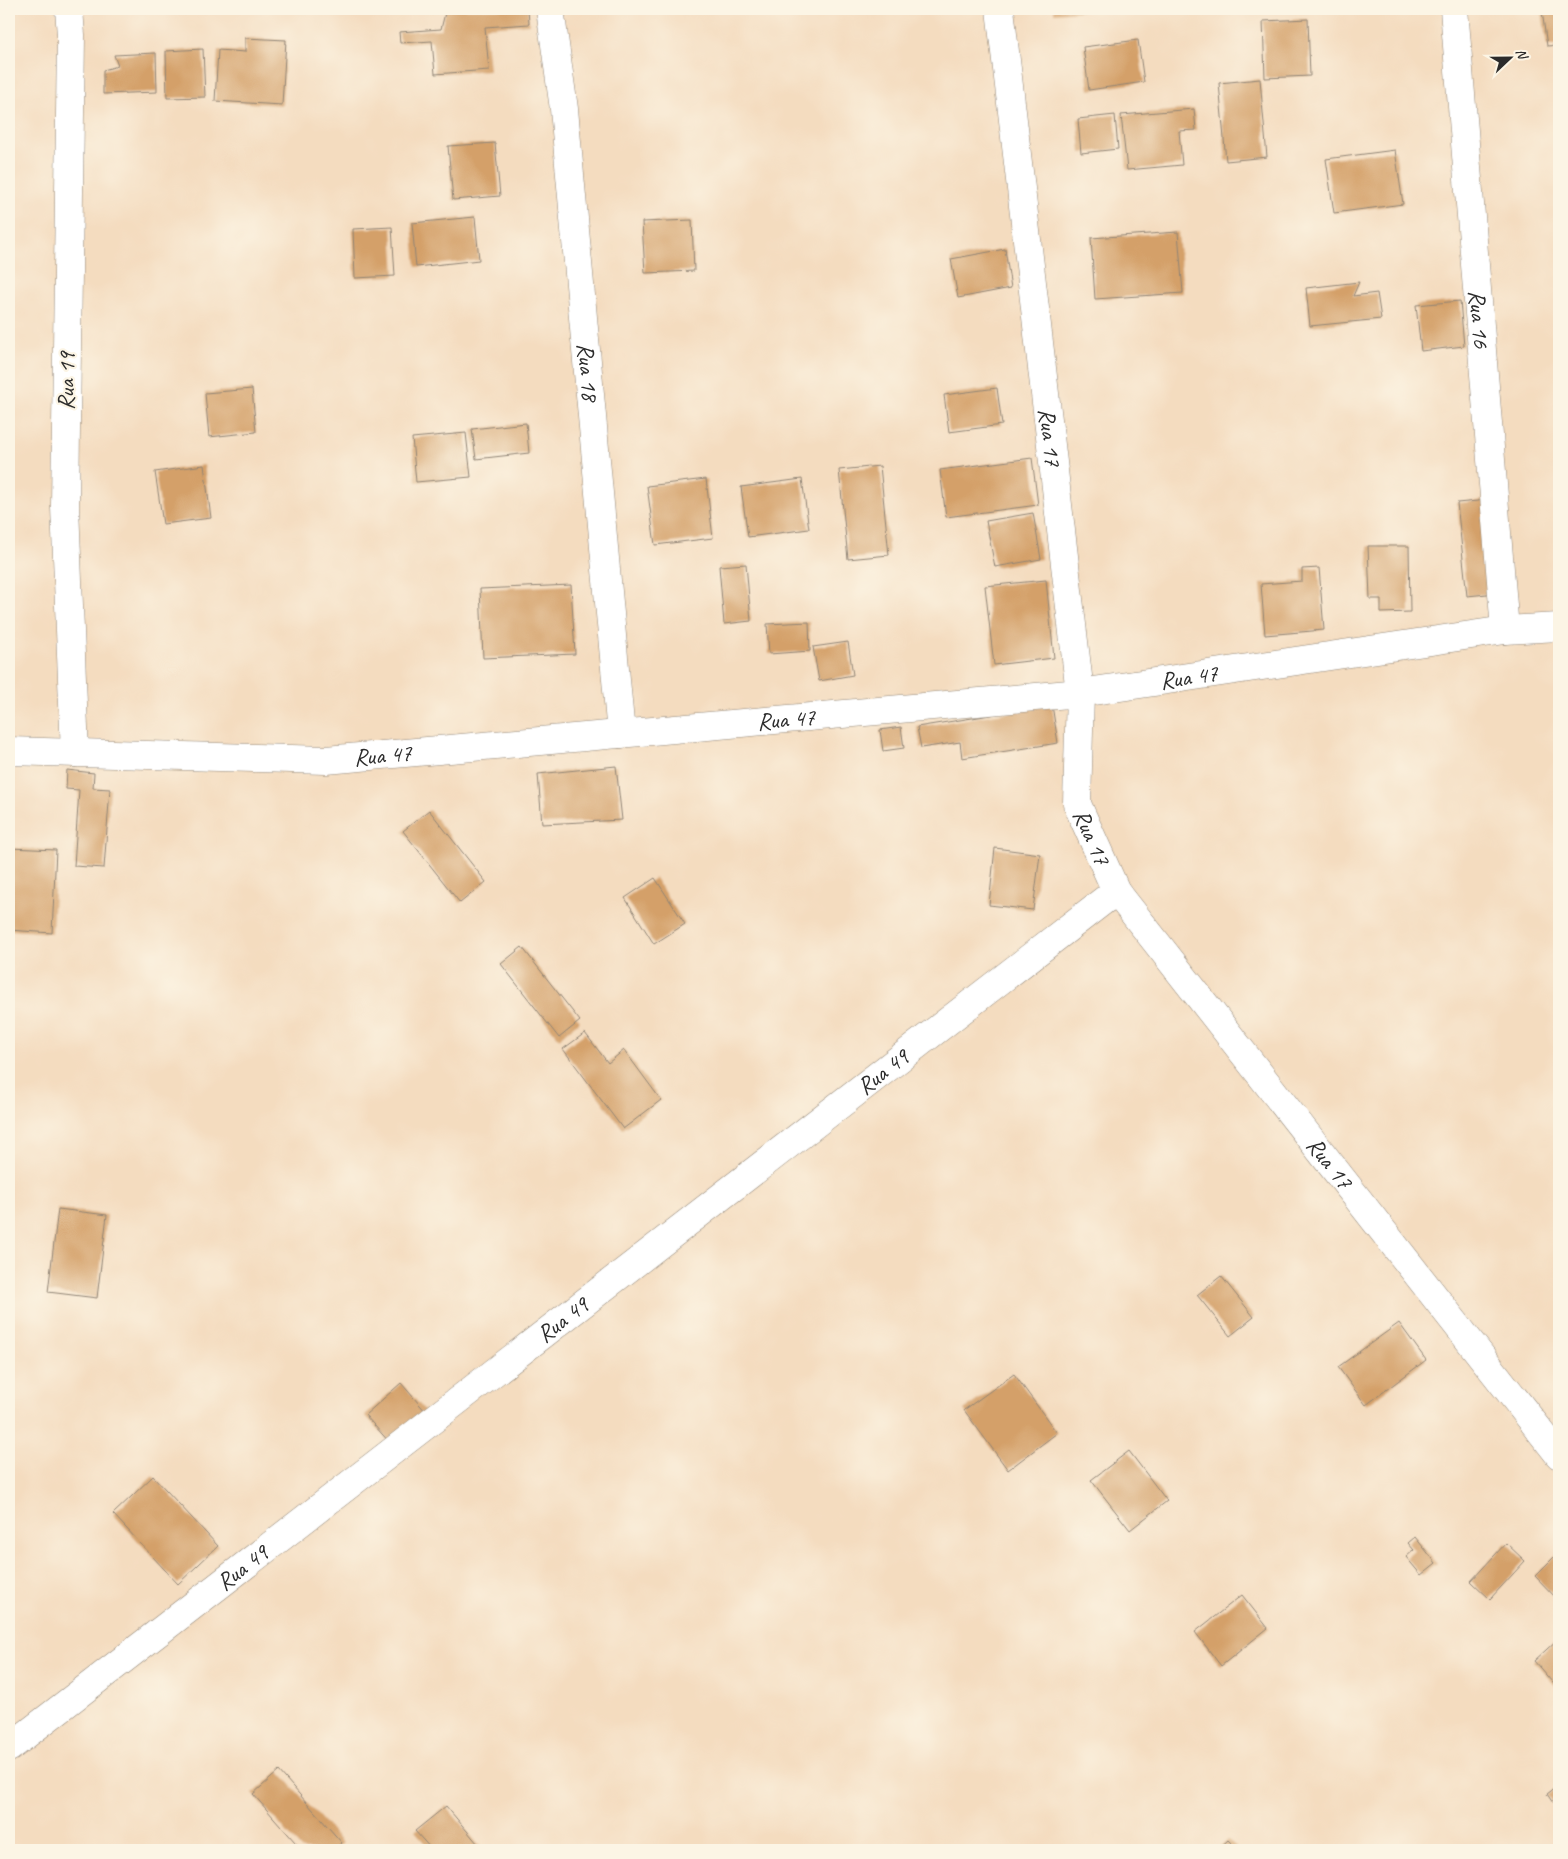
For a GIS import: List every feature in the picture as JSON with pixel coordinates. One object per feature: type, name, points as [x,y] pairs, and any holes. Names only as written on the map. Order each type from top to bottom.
[{"type":"street","name":"Rua 19","points":[[69,9],[65,507],[75,753]]},
{"type":"street","name":"Rua 18","points":[[550,9],[564,108],[621,734]]},
{"type":"street","name":"Rua 17","points":[[1000,9],[1080,693],[1076,804],[1116,892],[1559,1455]]},
{"type":"street","name":"Rua 16","points":[[1454,9],[1505,630]]},
{"type":"street","name":"Rua 47","points":[[9,751],[326,760],[1080,693],[1505,630],[1559,627]]},
{"type":"street","name":"Rua 49","points":[[9,1748],[1116,892]]},
{"type":"building","points":[[446,9],[528,9],[529,24],[485,27],[489,70],[435,74],[432,41],[400,43],[399,32],[441,29]]},
{"type":"building","points":[[1054,9],[1092,9],[1092,10],[1054,13]]},
{"type":"building","points":[[1559,9],[1559,45],[1547,46],[1542,11]]},
{"type":"building","points":[[1308,19],[1310,76],[1265,78],[1263,21]]},
{"type":"building","points":[[245,38],[286,40],[282,105],[215,101],[218,50],[245,52]]},
{"type":"building","points":[[1138,40],[1144,82],[1089,90],[1083,47]]},
{"type":"building","points":[[203,49],[205,97],[167,98],[166,51]]},
{"type":"building","points":[[156,53],[157,92],[103,94],[103,70],[118,66],[114,55]]},
{"type":"building","points":[[1260,79],[1267,157],[1226,161],[1219,83]]},
{"type":"building","points":[[1194,109],[1196,130],[1179,131],[1182,165],[1127,170],[1121,115]]},
{"type":"building","points":[[1115,115],[1118,149],[1081,153],[1078,119]]},
{"type":"building","points":[[495,143],[500,196],[453,200],[448,146]]},
{"type":"building","points":[[1395,150],[1403,204],[1334,213],[1326,159]]},
{"type":"building","points":[[475,217],[479,260],[416,267],[412,223]]},
{"type":"building","points":[[692,220],[694,271],[645,273],[642,222]]},
{"type":"building","points":[[392,227],[395,276],[355,278],[353,229]]},
{"type":"building","points":[[1178,232],[1183,293],[1095,299],[1091,238]]},
{"type":"building","points":[[1005,249],[1011,288],[958,298],[951,259]]},
{"type":"building","points":[[1359,282],[1353,296],[1377,293],[1381,319],[1310,326],[1306,288]]},
{"type":"building","points":[[1460,301],[1464,346],[1421,351],[1416,305]]},
{"type":"building","points":[[997,388],[1002,425],[949,432],[944,395]]},
{"type":"building","points":[[252,389],[256,432],[209,437],[205,393]]},
{"type":"building","points":[[526,423],[529,453],[476,459],[472,429]]},
{"type":"building","points":[[466,433],[471,477],[416,482],[412,438]]},
{"type":"building","points":[[1032,458],[1038,505],[946,517],[940,470]]},
{"type":"building","points":[[204,465],[211,518],[163,524],[155,472]]},
{"type":"building","points":[[880,466],[889,555],[848,559],[839,470]]},
{"type":"building","points":[[706,479],[713,538],[655,545],[647,486]]},
{"type":"building","points":[[802,479],[809,529],[748,537],[741,487]]},
{"type":"building","points":[[1488,500],[1497,593],[1467,596],[1457,503]]},
{"type":"building","points":[[1033,513],[1041,559],[995,567],[986,521]]},
{"type":"building","points":[[1368,546],[1409,546],[1410,612],[1381,613],[1381,599],[1370,599]]},
{"type":"building","points":[[746,564],[751,621],[724,624],[719,566]]},
{"type":"building","points":[[1319,568],[1324,630],[1265,635],[1261,584],[1302,581],[1302,569]]},
{"type":"building","points":[[1046,580],[1054,658],[994,665],[985,586]]},
{"type":"building","points":[[571,585],[575,654],[483,658],[480,589]]},
{"type":"building","points":[[809,622],[810,651],[769,654],[767,624]]},
{"type":"building","points":[[848,642],[853,675],[819,681],[813,647]]},
{"type":"building","points":[[1052,705],[1058,743],[962,758],[960,742],[921,748],[917,727]]},
{"type":"building","points":[[901,727],[904,748],[883,751],[880,730]]},
{"type":"building","points":[[616,766],[622,820],[542,824],[538,774]]},
{"type":"building","points":[[67,770],[94,773],[93,788],[110,789],[104,868],[74,866],[79,790],[66,789]]},
{"type":"building","points":[[429,810],[486,882],[460,903],[403,831]]},
{"type":"building","points":[[9,848],[56,850],[52,933],[9,930]]},
{"type":"building","points":[[995,848],[1040,854],[1033,910],[989,905]]},
{"type":"building","points":[[655,878],[685,924],[654,944],[625,898]]},
{"type":"building","points":[[522,947],[580,1021],[559,1038],[501,964]]},
{"type":"building","points":[[585,1033],[608,1063],[624,1050],[661,1100],[623,1129],[563,1049]]},
{"type":"building","points":[[58,1209],[107,1215],[97,1298],[48,1292]]},
{"type":"building","points":[[1221,1276],[1254,1317],[1230,1336],[1197,1295]]},
{"type":"building","points":[[1399,1323],[1426,1360],[1366,1405],[1338,1367]]},
{"type":"building","points":[[1014,1374],[1057,1433],[1008,1470],[964,1410]]},
{"type":"building","points":[[401,1383],[426,1412],[391,1444],[365,1415]]},
{"type":"building","points":[[1129,1451],[1167,1501],[1130,1530],[1091,1480]]},
{"type":"building","points":[[153,1476],[218,1546],[178,1584],[113,1514]]},
{"type":"building","points":[[1415,1537],[1436,1563],[1421,1575],[1406,1557],[1414,1550],[1408,1543]]},
{"type":"building","points":[[1506,1543],[1525,1561],[1490,1599],[1471,1581]]},
{"type":"building","points":[[1559,1552],[1559,1601],[1535,1576]]},
{"type":"building","points":[[1242,1595],[1268,1628],[1221,1666],[1195,1632]]},
{"type":"building","points":[[1559,1638],[1559,1690],[1534,1661]]},
{"type":"building","points":[[279,1771],[342,1843],[334,1850],[302,1850],[253,1794]]},
{"type":"building","points":[[1559,1785],[1559,1812],[1547,1794]]},
{"type":"building","points":[[446,1806],[483,1850],[432,1850],[415,1831]]},
{"type":"building","points":[[1228,1840],[1238,1850],[1217,1850]]}]
